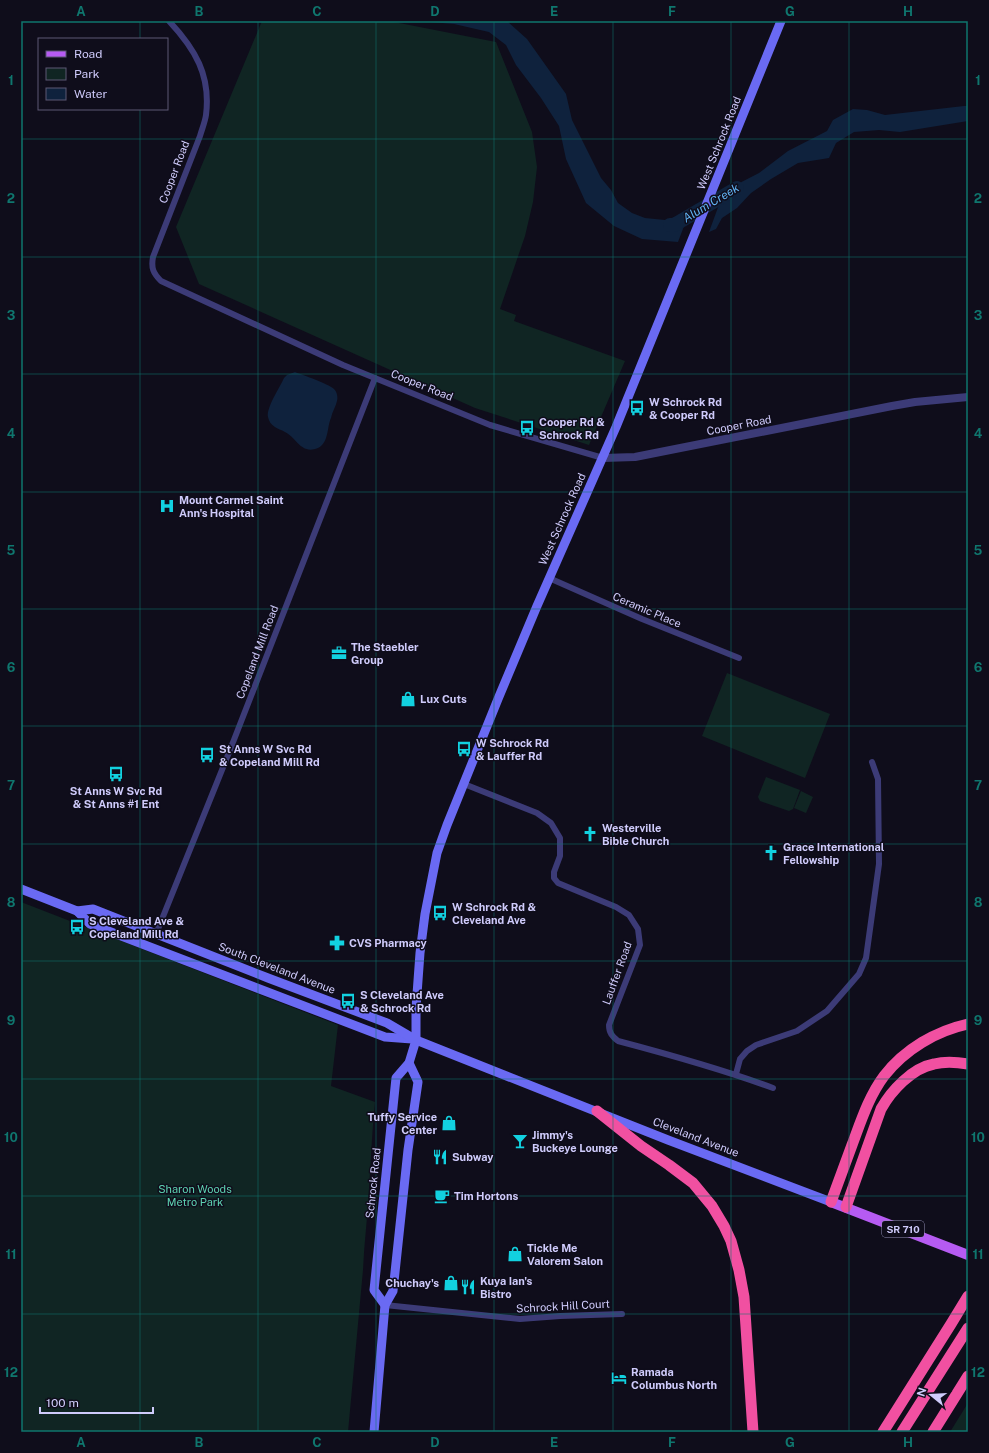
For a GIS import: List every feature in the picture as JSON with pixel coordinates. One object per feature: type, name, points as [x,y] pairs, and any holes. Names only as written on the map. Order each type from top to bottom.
[{"type":"highway","points":[[831,1202],[863,1116],[873,1093],[884,1075],[899,1060],[919,1044],[956,1026],[968,1024]]},
{"type":"highway","points":[[846,1207],[881,1109],[888,1097],[898,1085],[916,1071],[933,1064],[954,1062],[968,1064]]},
{"type":"highway","points":[[597,1111],[641,1146],[669,1164],[693,1183],[712,1206],[724,1226],[731,1241],[739,1270],[744,1297],[753,1432]]},
{"type":"highway","points":[[883,1432],[952,1324],[968,1296]]},
{"type":"highway","points":[[902,1432],[968,1328]]},
{"type":"highway","points":[[933,1432],[968,1376]]},
{"type":"main road","name":"West Schrock Road","points":[[416,1040],[416,1008],[420,953],[425,914],[437,853],[498,699],[549,578],[603,458],[727,157],[781,21]]},
{"type":"main road","name":"South Cleveland Avenue","points":[[21,889],[77,911],[90,924],[322,1014],[385,1037],[416,1040]]},
{"type":"main road","name":"South Cleveland Avenue","points":[[77,911],[93,909],[387,1023],[416,1040]]},
{"type":"main road","name":"Schrock Road","points":[[385,1305],[374,1290],[396,1078],[409,1063],[416,1040]]},
{"type":"main road","name":"Cleveland Avenue","points":[[416,1040],[668,1140],[964,1253]]},
{"type":"main road","points":[[374,1432],[385,1305],[393,1292],[408,1150],[418,1082],[409,1063]]},
{"type":"street","name":"Cooper Road","points":[[169,21],[183,36],[196,54],[203,72],[207,94],[206,116],[200,136],[153,257],[151,266],[154,274],[161,280],[343,365],[490,425],[603,458],[635,457],[892,406],[915,402],[968,397]]},
{"type":"street","name":"Copeland Mill Road","points":[[156,934],[230,750],[375,378]]},
{"type":"street","name":"Ceramic Place","points":[[549,578],[642,619],[738,658]]},
{"type":"street","points":[[736,1074],[740,1059],[747,1051],[756,1045],[797,1031],[827,1011],[859,974],[866,958],[879,864],[878,779],[872,762]]},
{"type":"street","name":"Lauffer Road","points":[[464,784],[537,813],[551,823],[560,838],[560,856],[554,872],[554,878],[558,883],[616,907],[629,915],[638,929],[640,945],[609,1025],[609,1031],[613,1037],[618,1040],[700,1062],[773,1088]]},
{"type":"street","name":"Schrock Hill Court","points":[[385,1305],[520,1319],[622,1314]]},
{"type":"green space","points":[[262,21],[389,21],[496,42],[532,132],[537,167],[533,202],[525,236],[500,309],[516,315],[514,321],[625,361],[589,445],[475,408],[199,284],[176,227]]},
{"type":"green space","points":[[727,673],[830,714],[805,778],[702,736]]},
{"type":"green space","points":[[766,777],[800,790],[793,809],[789,811],[760,801],[758,797]]},
{"type":"green space","points":[[801,791],[813,797],[806,813],[794,808]]},
{"type":"green space","name":"Sharon Woods Metro Park","points":[[21,902],[338,1025],[331,1086],[375,1102],[363,1270],[348,1432],[21,1432]]},
{"type":"green space","points":[[968,1403],[968,1432],[950,1432]]},
{"type":"water","points":[[418,21],[507,21],[527,39],[566,94],[572,120],[601,178],[611,190],[618,203],[632,213],[645,218],[665,220],[689,213],[678,242],[642,239],[614,226],[586,203],[566,159],[559,126],[541,98],[516,65],[506,45],[489,32],[454,24]]},
{"type":"water","points":[[968,106],[968,121],[900,132],[879,130],[854,132],[836,143],[829,158],[798,163],[771,179],[751,193],[737,208],[722,218],[716,229],[709,232],[724,191],[759,173],[788,151],[827,131],[833,120],[853,109],[867,110],[885,115]]},
{"type":"water","points":[[295,372],[331,387],[335,390],[337,395],[337,401],[326,438],[322,446],[312,450],[303,448],[285,432],[275,427],[268,417],[271,403],[284,378]]},
{"type":"waterway","name":"Alum Creek","points":[[670,225],[674,225],[737,188]]},
{"type":"place","name":"W Schrock Rd & Cooper Rd","points":[[637,408]]},
{"type":"place","name":"Cooper Rd & Schrock Rd","points":[[527,428]]},
{"type":"place","name":"Mount Carmel Saint Ann's Hospital","points":[[167,506]]},
{"type":"place","name":"The Staebler Group","points":[[339,653]]},
{"type":"place","name":"Lux Cuts","points":[[408,699]]},
{"type":"place","name":"W Schrock Rd & Lauffer Rd","points":[[464,749]]},
{"type":"place","name":"St Anns W Svc Rd & Copeland Mill Rd","points":[[207,755]]},
{"type":"place","name":"St Anns W Svc Rd & St Anns #1 Ent","points":[[116,774]]},
{"type":"place","name":"Westerville Bible Church","points":[[590,834]]},
{"type":"place","name":"Grace International Fellowship","points":[[771,853]]},
{"type":"place","name":"W Schrock Rd & Cleveland Ave","points":[[440,913]]},
{"type":"place","name":"S Cleveland Ave & Copeland Mill Rd","points":[[77,927]]},
{"type":"place","name":"CVS Pharmacy","points":[[337,943]]},
{"type":"place","name":"S Cleveland Ave & Schrock Rd","points":[[348,1001]]},
{"type":"place","name":"Tuffy Service Center","points":[[449,1123]]},
{"type":"place","name":"Jimmy's Buckeye Lounge","points":[[520,1141]]},
{"type":"place","name":"Subway","points":[[440,1157]]},
{"type":"place","name":"Tim Hortons","points":[[442,1196]]},
{"type":"place","name":"Tickle Me Valorem Salon","points":[[515,1254]]},
{"type":"place","name":"Chuchay's","points":[[451,1283]]},
{"type":"place","name":"Kuya Ian's Bistro","points":[[468,1287]]},
{"type":"place","name":"Ramada Columbus North","points":[[619,1378]]}]
